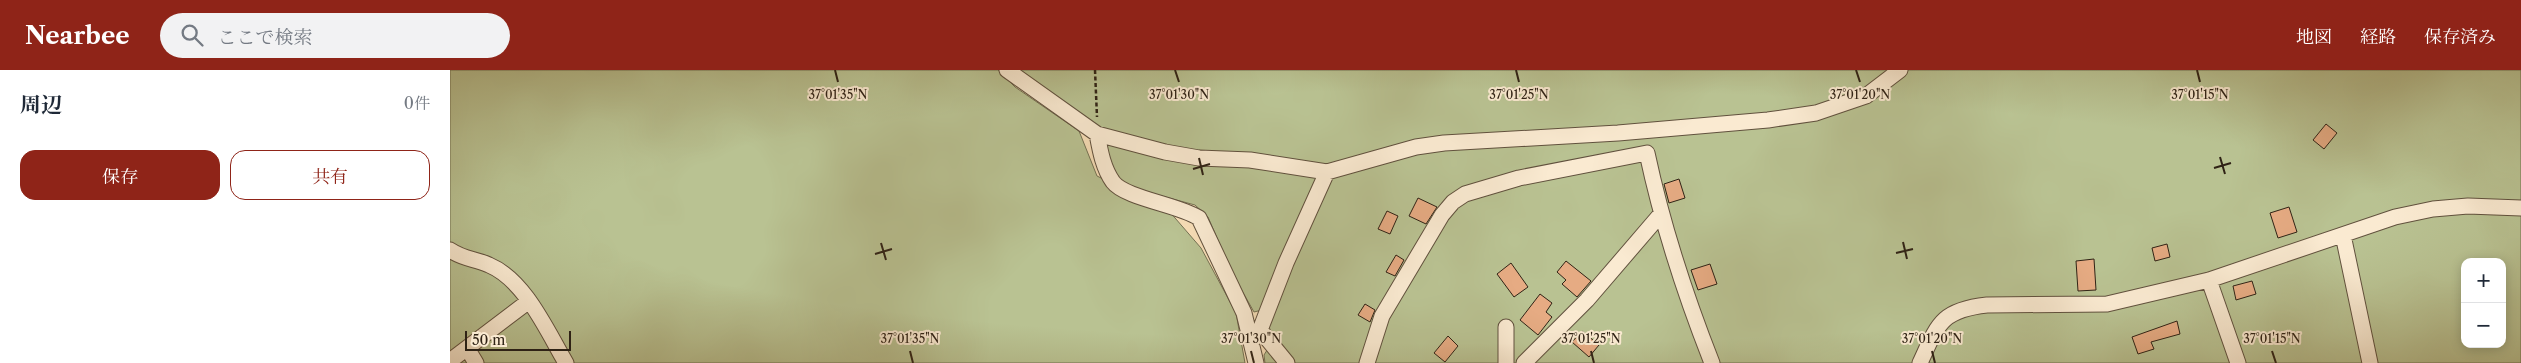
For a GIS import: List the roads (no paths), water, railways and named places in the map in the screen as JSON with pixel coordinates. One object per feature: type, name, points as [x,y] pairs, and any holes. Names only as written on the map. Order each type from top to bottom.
[{"type":"street","points":[[1008,70],[1099,135],[1165,152],[1199,158],[1250,160],[1327,172],[1416,147],[1444,143],[1618,133],[1768,120],[1816,112],[1866,96],[1900,70]]},
{"type":"street","points":[[1099,135],[1106,170],[1114,184],[1128,192],[1189,212],[1199,218],[1256,336],[1287,363]]},
{"type":"street","points":[[1367,363],[1382,316],[1442,215],[1453,202],[1465,194],[1519,178],[1647,154],[1660,215],[1682,287],[1712,363]]},
{"type":"street","points":[[1256,363],[1256,336],[1327,172]]},
{"type":"street","points":[[1920,363],[1935,330],[1950,314],[1967,307],[1987,305],[2107,304],[2209,280],[2396,217],[2433,208],[2468,206],[2521,208]]},
{"type":"street","points":[[1524,363],[1587,300],[1660,215]]},
{"type":"street","points":[[2343,235],[2370,363]]},
{"type":"street","points":[[450,250],[463,258],[489,265],[507,277],[529,301],[566,363]]},
{"type":"street","points":[[2209,280],[2238,363]]},
{"type":"street","points":[[450,360],[529,301]]},
{"type":"street","points":[[1506,327],[1506,363]]},
{"type":"street","points":[[467,348],[476,363]]}]
